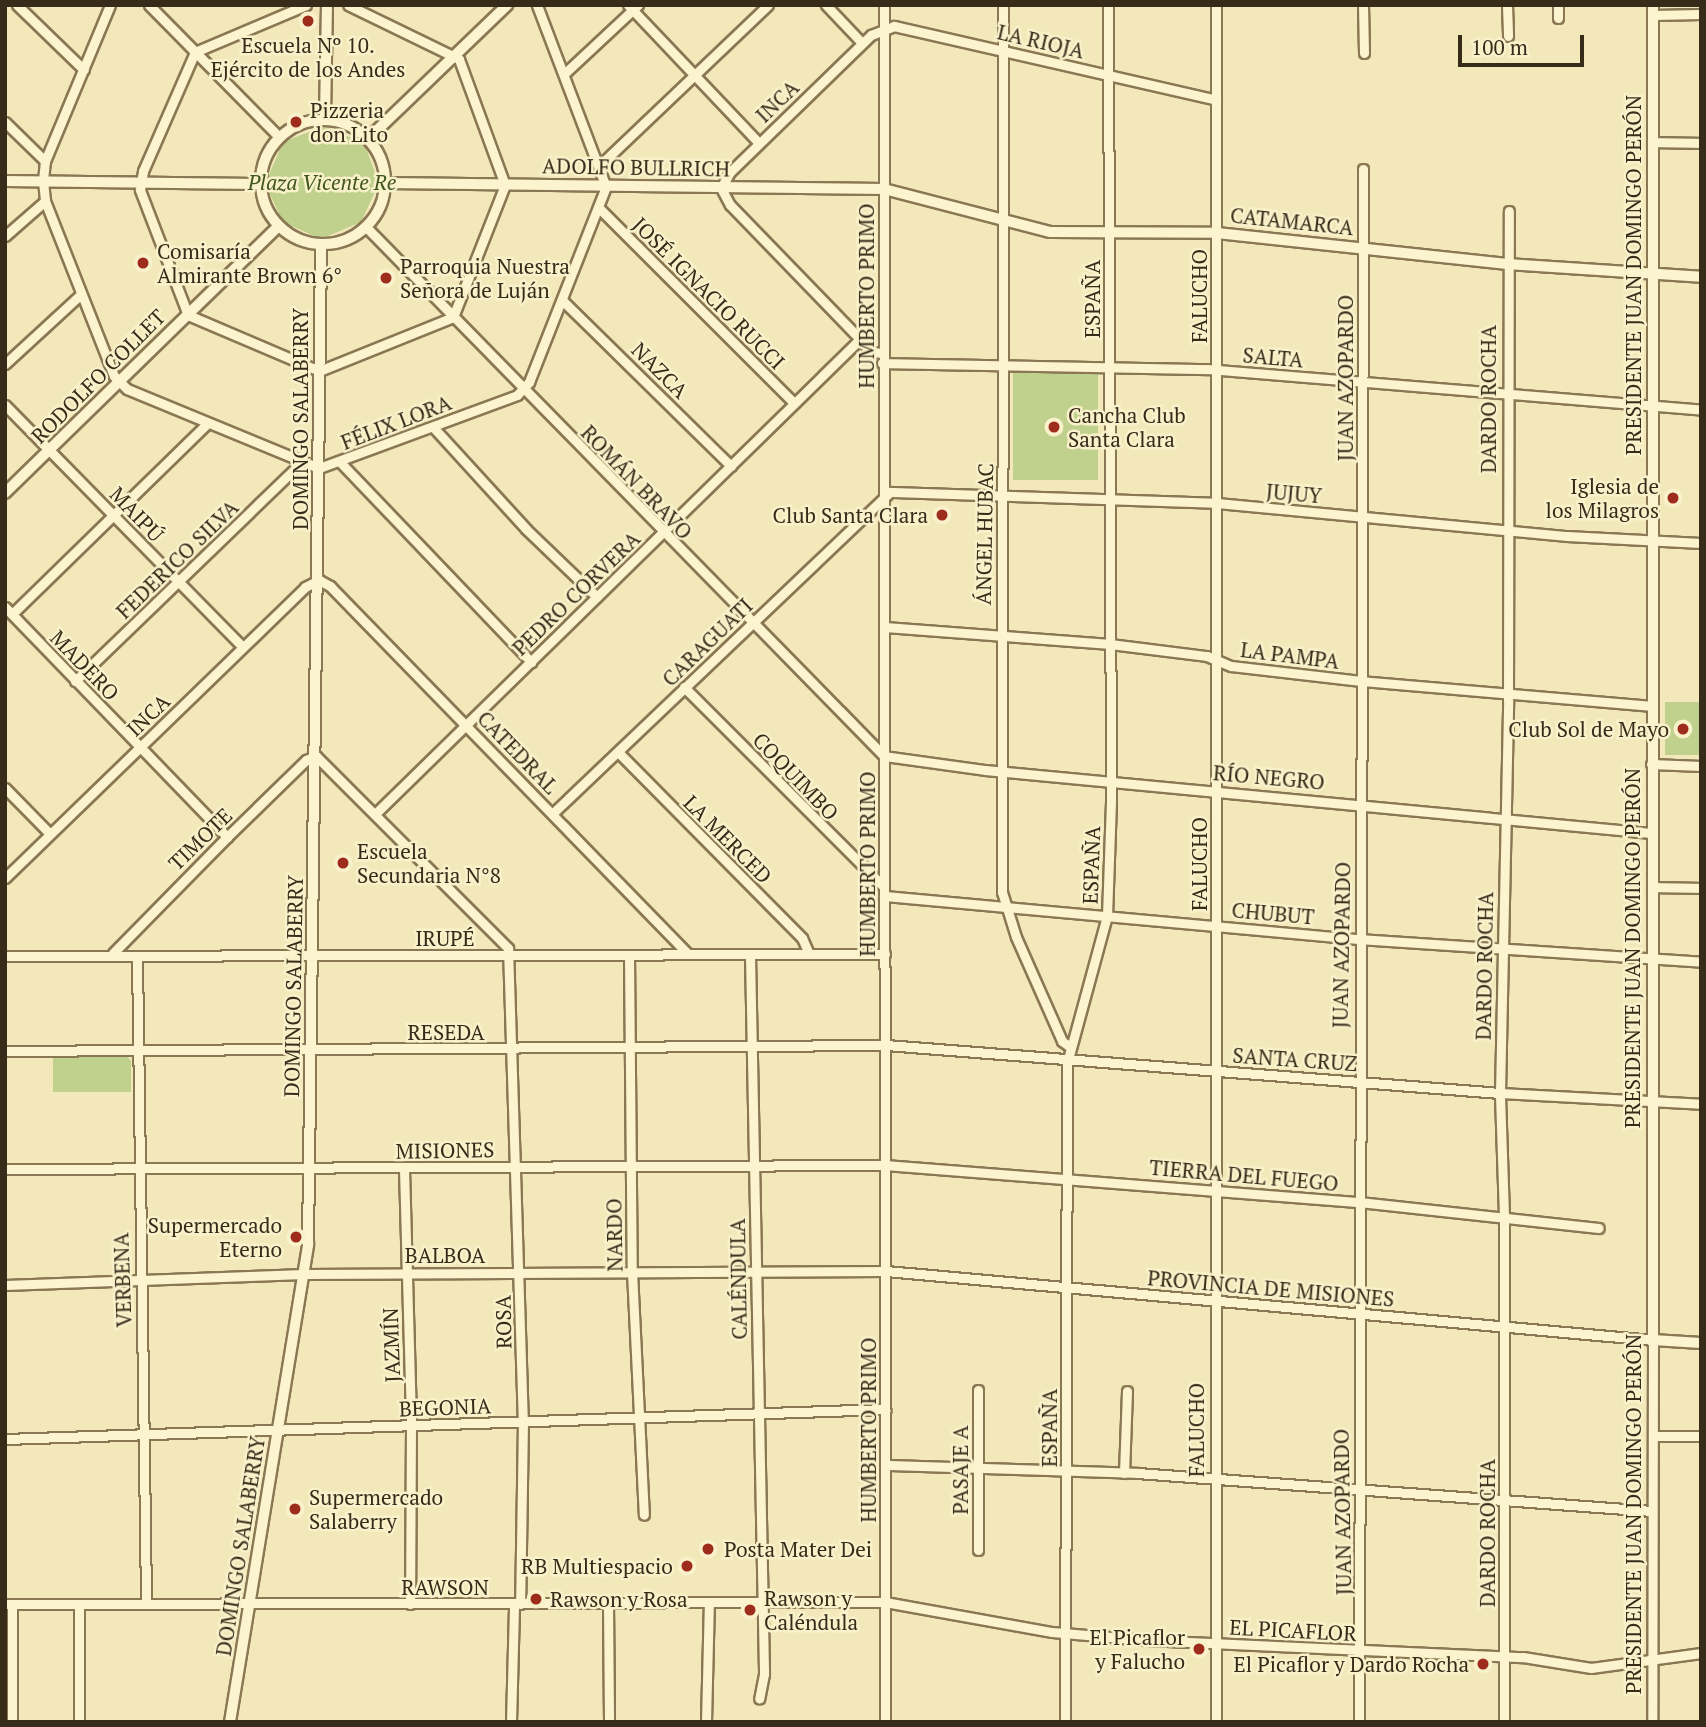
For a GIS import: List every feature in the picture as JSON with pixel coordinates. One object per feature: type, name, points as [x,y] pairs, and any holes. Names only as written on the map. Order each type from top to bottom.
[{"type":"street","points":[[17,5],[84,70]]},
{"type":"street","points":[[110,5],[45,161],[43,181],[45,201],[118,382]]},
{"type":"street","points":[[149,5],[278,136]]},
{"type":"street","points":[[306,5],[195,52],[140,183],[188,315],[319,370],[453,317],[505,185],[456,55],[348,5]]},
{"type":"street","points":[[325,118],[327,5]]},
{"type":"street","points":[[369,138],[507,5]]},
{"type":"street","points":[[524,389],[606,187],[600,165],[537,5]]},
{"type":"street","points":[[600,165],[768,5]]},
{"type":"street","points":[[825,5],[862,43],[884,28]]},
{"type":"street","name":"HUMBERTO PRIMO","points":[[884,5],[882,358],[886,1045],[885,1722]]},
{"type":"street","name":"ÁNGEL HUBAC","points":[[1003,5],[1000,636],[1004,907],[1062,1041],[1070,1047]]},
{"type":"street","name":"ESPAÑA","points":[[1065,1722],[1068,1058],[1107,916],[1110,780],[1108,5]]},
{"type":"street","name":"FALUCHO","points":[[1216,5],[1217,1070],[1213,1478],[1216,1722]]},
{"type":"street","points":[[1363,5],[1364,53]]},
{"type":"street","points":[[1507,5],[1508,36]]},
{"type":"street","points":[[1558,5],[1558,18]]},
{"type":"street","points":[[565,73],[633,7],[759,143]]},
{"type":"street","points":[[1653,10],[1701,14]]},
{"type":"street","name":"PRESIDENTE JUAN DOMINGO PERÓN","points":[[1652,1722],[1653,10]]},
{"type":"street","name":"LA RIOJA","points":[[884,28],[894,26],[1216,100]]},
{"type":"street","name":"INCA","points":[[722,188],[730,172],[862,43]]},
{"type":"street","points":[[325,118],[369,138],[387,183],[368,229],[321,245],[277,228],[258,184],[278,136],[325,118]]},
{"type":"street","points":[[5,122],[45,161]]},
{"type":"street","points":[[1652,142],[1701,143]]},
{"type":"street","name":"JUAN AZOPARDO","points":[[1359,1722],[1357,1081],[1363,169]]},
{"type":"street","points":[[5,181],[258,184]]},
{"type":"street","name":"ADOLFO BULLRICH","points":[[387,183],[884,189]]},
{"type":"street","points":[[722,188],[730,205],[872,352],[882,358]]},
{"type":"street","name":"CATAMARCA","points":[[884,189],[1002,223],[1050,232],[1109,235],[1217,233],[1507,264],[1701,277]]},
{"type":"street","points":[[5,236],[45,201]]},
{"type":"street","name":"JOSÉ IGNACIO RUCCI","points":[[599,208],[794,403]]},
{"type":"street","name":"DARDO ROCHA","points":[[1504,1722],[1505,1326],[1500,1093],[1507,693],[1505,395],[1509,211]]},
{"type":"street","name":"RODOLFO COLLET","points":[[5,493],[277,228]]},
{"type":"street","name":"ROMÁN BRAVO","points":[[368,229],[662,534],[884,756]]},
{"type":"street","name":"DOMINGO SALABERRY","points":[[230,1722],[304,1274],[311,1170],[321,245]]},
{"type":"street","points":[[5,364],[81,294]]},
{"type":"street","name":"NAZCA","points":[[562,300],[731,466]]},
{"type":"street","name":"PEDRO CORVERA","points":[[376,813],[860,339]]},
{"type":"street","name":"SALTA","points":[[882,358],[1002,366],[1217,370],[1701,410]]},
{"type":"street","name":"FÉLIX LORA","points":[[118,382],[208,424],[319,468],[433,427],[524,389]]},
{"type":"street","name":"MAIPÚ","points":[[5,405],[243,648]]},
{"type":"street","points":[[9,611],[208,424]]},
{"type":"street","points":[[433,427],[526,530],[597,597]]},
{"type":"street","points":[[340,462],[531,662]]},
{"type":"street","name":"FEDERICO SILVA","points":[[75,681],[302,463]]},
{"type":"street","name":"JUJUY","points":[[884,494],[1002,494],[1216,503],[1652,542],[1701,543]]},
{"type":"street","name":"CARAGUATI","points":[[553,813],[884,494]]},
{"type":"street","name":"INCA","points":[[5,878],[243,648],[319,580]]},
{"type":"street","name":"CATEDRAL","points":[[319,580],[553,813],[688,954]]},
{"type":"street","name":"MADERO","points":[[9,611],[227,837]]},
{"type":"street","name":"LA PAMPA","points":[[885,627],[1110,644],[1216,660],[1231,666],[1360,681],[1651,706]]},
{"type":"street","name":"COQUIMBO","points":[[684,687],[884,892]]},
{"type":"street","name":"LA MERCED","points":[[618,752],[802,938],[810,954]]},
{"type":"street","points":[[316,756],[376,813],[502,942],[511,956]]},
{"type":"street","name":"TIMOTE","points":[[113,953],[306,760],[316,756]]},
{"type":"street","name":"RÍO NEGRO","points":[[884,756],[1002,771],[1360,803],[1651,833]]},
{"type":"street","points":[[1651,764],[1701,766]]},
{"type":"street","points":[[5,788],[50,834]]},
{"type":"street","points":[[1652,887],[1701,888]]},
{"type":"street","name":"CHUBUT","points":[[884,892],[1004,907],[1359,939],[1701,962]]},
{"type":"street","name":"IRUPÉ","points":[[5,956],[113,953],[136,956],[885,954]]},
{"type":"street","name":"NARDO","points":[[629,955],[632,1272],[637,1418],[644,1515]]},
{"type":"street","name":"CALÉNDULA","points":[[750,955],[764,1674],[759,1699]]},
{"type":"street","name":"VERBENA","points":[[136,956],[136,1168],[146,1604]]},
{"type":"street","name":"ROSA","points":[[511,956],[523,1421],[511,1722]]},
{"type":"street","name":"SANTA CRUZ","points":[[886,1045],[1500,1093],[1701,1104]]},
{"type":"street","name":"RESEDA","points":[[5,1051],[886,1045]]},
{"type":"street","name":"MISIONES","points":[[5,1169],[311,1170],[886,1165]]},
{"type":"street","name":"TIERRA DEL FUEGO","points":[[886,1165],[1359,1202],[1598,1228]]},
{"type":"street","name":"JAZMÍN","points":[[404,1169],[411,1426],[410,1604]]},
{"type":"street","name":"PROVINCIA DE MISIONES","points":[[886,1271],[1653,1340]]},
{"type":"street","name":"BALBOA","points":[[5,1285],[304,1274],[886,1271]]},
{"type":"street","points":[[1653,1340],[1701,1343]]},
{"type":"street","name":"PASAJE A","points":[[978,1390],[978,1550]]},
{"type":"street","points":[[1124,1473],[1127,1391]]},
{"type":"street","name":"BEGONIA","points":[[5,1439],[885,1409]]},
{"type":"street","points":[[1653,1436],[1701,1436]]},
{"type":"street","points":[[886,1465],[1067,1470],[1213,1478],[1652,1511]]},
{"type":"street","name":"RAWSON","points":[[9,1604],[885,1602]]},
{"type":"street","name":"EL PICAFLOR","points":[[885,1602],[1066,1634],[1216,1644],[1504,1657],[1591,1668],[1701,1653]]},
{"type":"street","points":[[706,1722],[709,1603]]},
{"type":"street","points":[[9,1604],[12,1722]]},
{"type":"street","points":[[608,1604],[609,1722]]},
{"type":"street","points":[[79,1605],[79,1722]]},
{"type":"green space","name":"Plaza Vicente Re","points":[[324,126],[364,143],[379,183],[361,222],[321,239],[283,222],[265,184],[283,142]]},
{"type":"green space","name":"Cancha Club Santa Clara","points":[[1013,373],[1098,373],[1098,480],[1013,480]]},
{"type":"green space","name":"Club Sol de Mayo","points":[[1665,702],[1701,702],[1701,755],[1665,755]]},
{"type":"green space","points":[[53,1055],[127,1056],[131,1061],[131,1092],[53,1092]]},
{"type":"place","name":"Escuela Nº 10. Ejército de los Andes","points":[[308,21]]},
{"type":"place","name":"Pizzeria don Lito","points":[[296,122]]},
{"type":"place","name":"Comisaría Almirante Brown 6°","points":[[143,263]]},
{"type":"place","name":"Parroquia Nuestra Señora de Luján","points":[[386,278]]},
{"type":"place","name":"Cancha Club Santa Clara","points":[[1054,427]]},
{"type":"place","name":"Iglesia de los Milagros","points":[[1673,498]]},
{"type":"place","name":"Club Santa Clara","points":[[942,515]]},
{"type":"place","name":"Club Sol de Mayo","points":[[1683,729]]},
{"type":"place","name":"Escuela Secundaria N°8","points":[[343,863]]},
{"type":"place","name":"Supermercado Eterno","points":[[296,1237]]},
{"type":"place","name":"Supermercado Salaberry","points":[[295,1509]]},
{"type":"place","name":"Posta Mater Dei","points":[[708,1549]]},
{"type":"place","name":"RB Multiespacio","points":[[687,1566]]},
{"type":"place","name":"Rawson y Rosa","points":[[536,1599]]},
{"type":"place","name":"Rawson y Caléndula","points":[[750,1610]]},
{"type":"place","name":"El Picaflor y Falucho","points":[[1199,1649]]},
{"type":"place","name":"El Picaflor y Dardo Rocha","points":[[1483,1664]]}]
